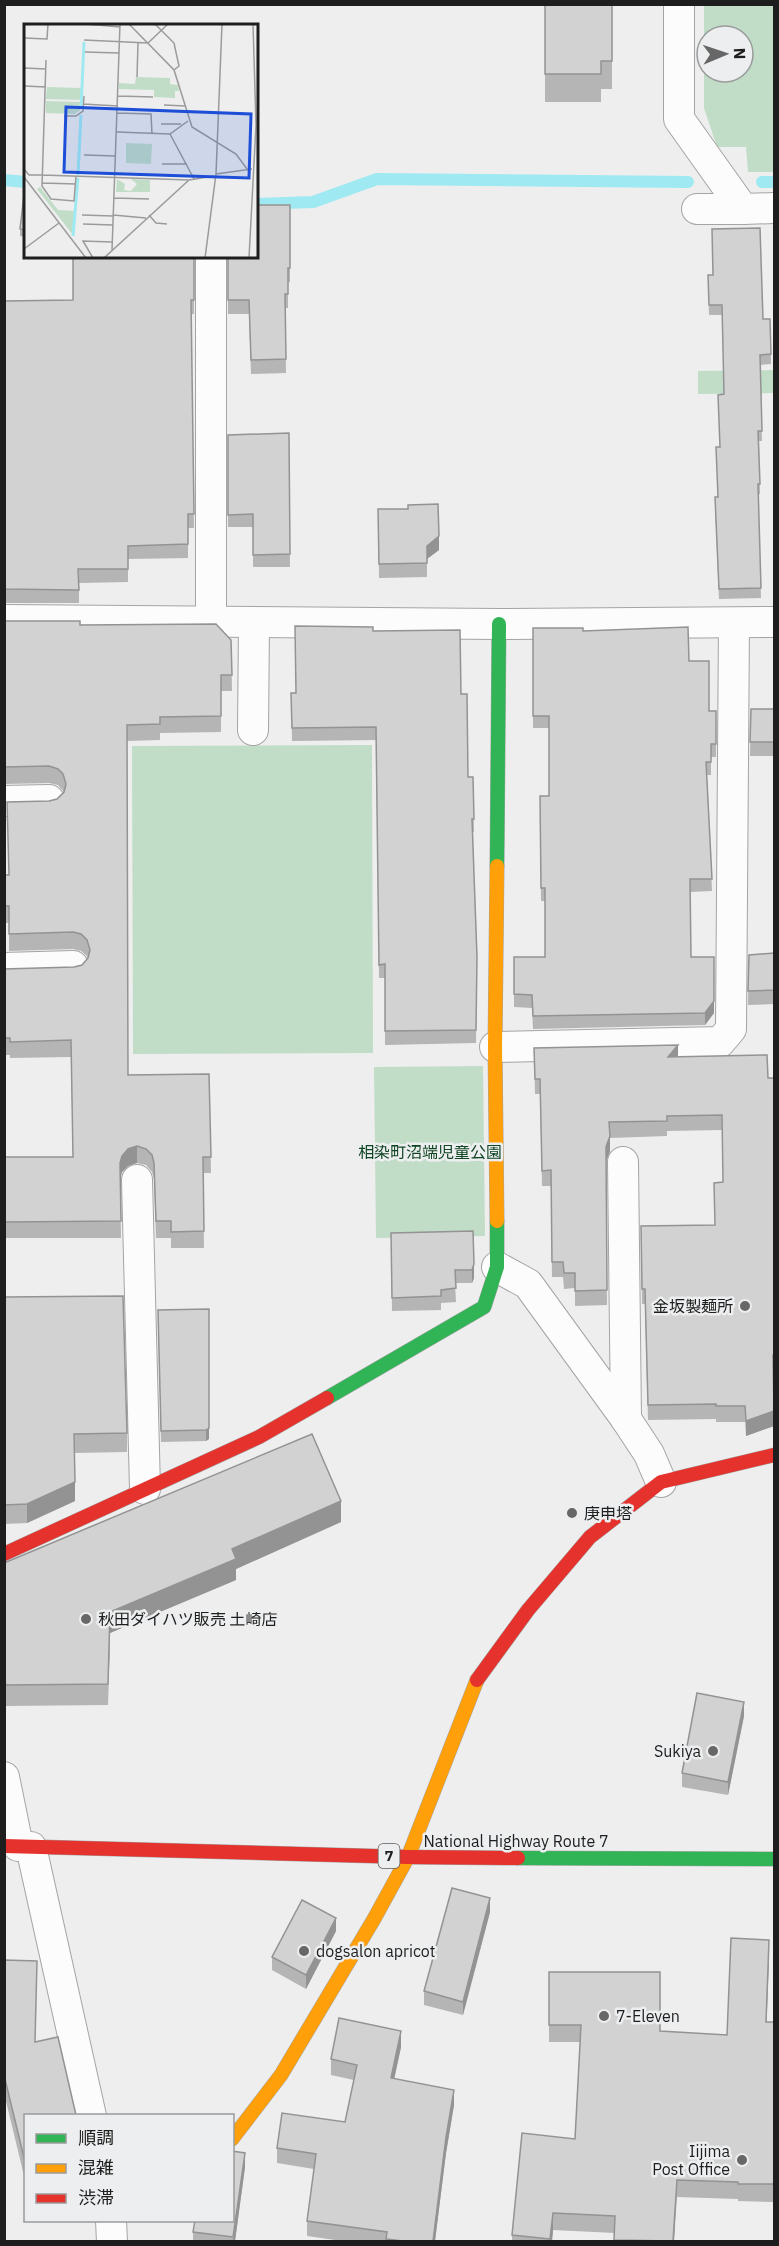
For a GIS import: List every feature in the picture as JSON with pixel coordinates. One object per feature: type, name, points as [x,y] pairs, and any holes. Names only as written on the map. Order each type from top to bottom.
[{"type":"main road","points":[[4,1554],[259,1437],[484,1307],[497,1267],[495,1047],[499,624]]},
{"type":"main road","points":[[234,2136],[281,2075],[374,1919],[408,1857],[475,1683],[528,1610],[590,1537],[661,1482],[774,1455]]},
{"type":"main road","name":"National Highway Route 7","points":[[18,1846],[408,1857],[774,1859]]},
{"type":"street","points":[[679,4],[679,119],[743,209]]},
{"type":"street","points":[[698,209],[774,208]]},
{"type":"street","points":[[211,258],[211,622]]},
{"type":"street","points":[[4,620],[499,624],[774,622]]},
{"type":"street","points":[[253,730],[254,622]]},
{"type":"street","points":[[495,1047],[720,1042],[731,1029],[734,622]]},
{"type":"street","points":[[4,801],[49,800]]},
{"type":"street","points":[[4,968],[73,966]]},
{"type":"street","points":[[623,1162],[626,1419]]},
{"type":"street","points":[[137,1180],[145,1489]]},
{"type":"street","points":[[497,1267],[528,1284],[626,1419],[649,1454],[661,1482]]},
{"type":"street","points":[[4,1777],[18,1846],[91,2114]]},
{"type":"street","points":[[111,2222],[112,2241]]},
{"type":"green space","points":[[704,5],[774,5],[774,172],[748,172],[746,147],[717,147],[704,108],[704,84],[755,84],[755,24],[704,24]]},
{"type":"green space","points":[[774,370],[774,393],[698,394],[698,371]]},
{"type":"green space","points":[[372,745],[373,1053],[133,1054],[132,746]]},
{"type":"green space","name":"相染町沼端児童公園","points":[[483,1066],[485,1236],[376,1238],[374,1067]]},
{"type":"building","points":[[545,4],[612,4],[612,61],[601,61],[601,74],[545,74]]},
{"type":"building","points":[[24,195],[24,230],[20,229]]},
{"type":"building","points":[[258,205],[290,205],[290,268],[288,268],[288,294],[285,294],[286,359],[251,360],[249,300],[228,300],[228,258],[258,258]]},
{"type":"building","points":[[760,228],[763,319],[770,319],[771,354],[760,355],[762,431],[758,431],[760,484],[758,484],[761,588],[719,589],[715,497],[718,497],[716,447],[720,447],[718,395],[724,394],[722,305],[709,305],[708,275],[713,275],[712,229]]},
{"type":"building","points":[[73,258],[194,258],[194,300],[191,300],[194,514],[188,514],[188,544],[128,546],[128,569],[78,569],[79,590],[4,589],[4,301],[73,300]]},
{"type":"building","points":[[289,433],[290,554],[253,555],[253,514],[228,515],[228,435]]},
{"type":"building","points":[[438,504],[439,536],[427,546],[427,563],[379,564],[378,509],[408,509],[408,505]]},
{"type":"building","points":[[4,621],[80,621],[80,625],[216,624],[231,640],[232,675],[221,675],[221,716],[160,717],[160,724],[127,725],[128,1075],[209,1074],[211,1157],[203,1157],[204,1231],[171,1232],[171,1221],[156,1221],[152,1155],[146,1149],[137,1146],[128,1149],[120,1163],[121,1221],[4,1222],[4,1157],[73,1157],[71,1040],[10,1042],[10,1038],[4,1038],[4,969],[74,967],[82,965],[88,958],[90,950],[87,940],[81,934],[73,932],[9,934],[9,906],[4,906],[4,875],[9,875],[7,802],[57,799],[64,792],[66,784],[63,774],[58,769],[49,766],[4,767]]},
{"type":"building","points":[[295,626],[373,627],[373,631],[460,630],[461,694],[467,694],[468,777],[473,777],[474,819],[472,819],[477,957],[476,1030],[385,1031],[385,964],[379,965],[376,727],[292,728],[291,693],[296,693]]},
{"type":"building","points":[[688,627],[689,661],[709,661],[709,711],[716,711],[716,744],[711,744],[711,762],[706,762],[712,879],[690,879],[691,957],[714,957],[714,1001],[705,1013],[533,1016],[532,995],[514,994],[514,957],[545,957],[545,888],[541,888],[540,796],[549,796],[549,716],[533,716],[533,628],[583,628],[583,631]]},
{"type":"building","points":[[751,709],[774,709],[774,742],[750,742]]},
{"type":"building","points":[[774,953],[774,990],[748,991],[749,955]]},
{"type":"building","points":[[678,1045],[668,1057],[767,1055],[768,1078],[774,1078],[774,1411],[746,1421],[745,1406],[648,1405],[641,1226],[715,1225],[714,1183],[723,1182],[722,1115],[667,1116],[667,1121],[609,1122],[610,1136],[606,1147],[607,1290],[575,1291],[575,1273],[564,1273],[563,1262],[552,1262],[551,1170],[542,1171],[540,1079],[535,1079],[534,1048]]},
{"type":"building","points":[[473,1231],[474,1264],[472,1270],[455,1270],[456,1288],[441,1290],[441,1296],[392,1298],[391,1233]]},
{"type":"building","points":[[123,1296],[127,1433],[74,1434],[75,1482],[27,1504],[4,1505],[4,1297]]},
{"type":"building","points":[[209,1309],[209,1428],[206,1430],[161,1431],[158,1310]]},
{"type":"building","points":[[312,1434],[341,1501],[232,1549],[236,1559],[110,1612],[108,1684],[6,1685],[4,1677],[4,1563]]},
{"type":"building","name":"Sukiya","points":[[697,1693],[744,1702],[728,1782],[682,1773]]},
{"type":"building","points":[[452,1888],[490,1898],[463,2002],[424,1991]]},
{"type":"building","name":"dogsalon apricot","points":[[302,1900],[336,1918],[306,1975],[272,1957]]},
{"type":"building","points":[[731,1938],[769,1940],[766,2022],[774,2022],[774,2184],[677,2180],[673,2241],[614,2240],[615,2216],[553,2213],[550,2239],[512,2235],[522,2133],[575,2139],[581,2025],[549,2025],[549,1972],[660,1972],[660,2031],[727,2035]]},
{"type":"building","points":[[4,1960],[37,1961],[35,2042],[58,2037],[76,2114],[24,2114],[24,2158],[4,2075]]},
{"type":"building","points":[[339,2018],[401,2031],[391,2078],[454,2090],[433,2241],[386,2239],[387,2232],[307,2221],[316,2154],[277,2148],[282,2113],[345,2122],[357,2065],[331,2059]]},
{"type":"building","points":[[234,2151],[245,2153],[233,2237],[193,2232],[195,2222],[234,2222]]},
{"type":"waterway","points":[[258,204],[313,202],[377,179],[688,182]]},
{"type":"waterway","points":[[4,180],[24,182]]},
{"type":"waterway","points":[[762,182],[774,182]]},
{"type":"traffic: fast","points":[[497,866],[499,624]]},
{"type":"traffic: fast","points":[[327,1398],[484,1307],[497,1267],[497,1221]]},
{"type":"traffic: fast","points":[[518,1858],[774,1859]]},
{"type":"traffic: slow","points":[[497,866],[495,1047],[497,1221]]},
{"type":"traffic: slow","points":[[234,2136],[281,2075],[374,1919],[408,1857],[477,1680]]},
{"type":"traffic: jam","points":[[4,1554],[259,1437],[327,1398]]},
{"type":"traffic: jam","points":[[477,1680],[528,1610],[590,1537],[661,1482],[774,1455]]},
{"type":"traffic: jam","points":[[4,1846],[518,1858]]},
{"type":"place","name":"金坂製麺所","points":[[745,1306]]},
{"type":"place","name":"庚申塔","points":[[572,1513]]},
{"type":"place","name":"秋田ダイハツ販売 土崎店","points":[[86,1619]]},
{"type":"place","name":"Sukiya","points":[[713,1751]]},
{"type":"place","name":"dogsalon apricot","points":[[304,1951]]},
{"type":"place","name":"7-Eleven","points":[[604,2016]]},
{"type":"place","name":"Iijima Post Office","points":[[742,2160]]}]
